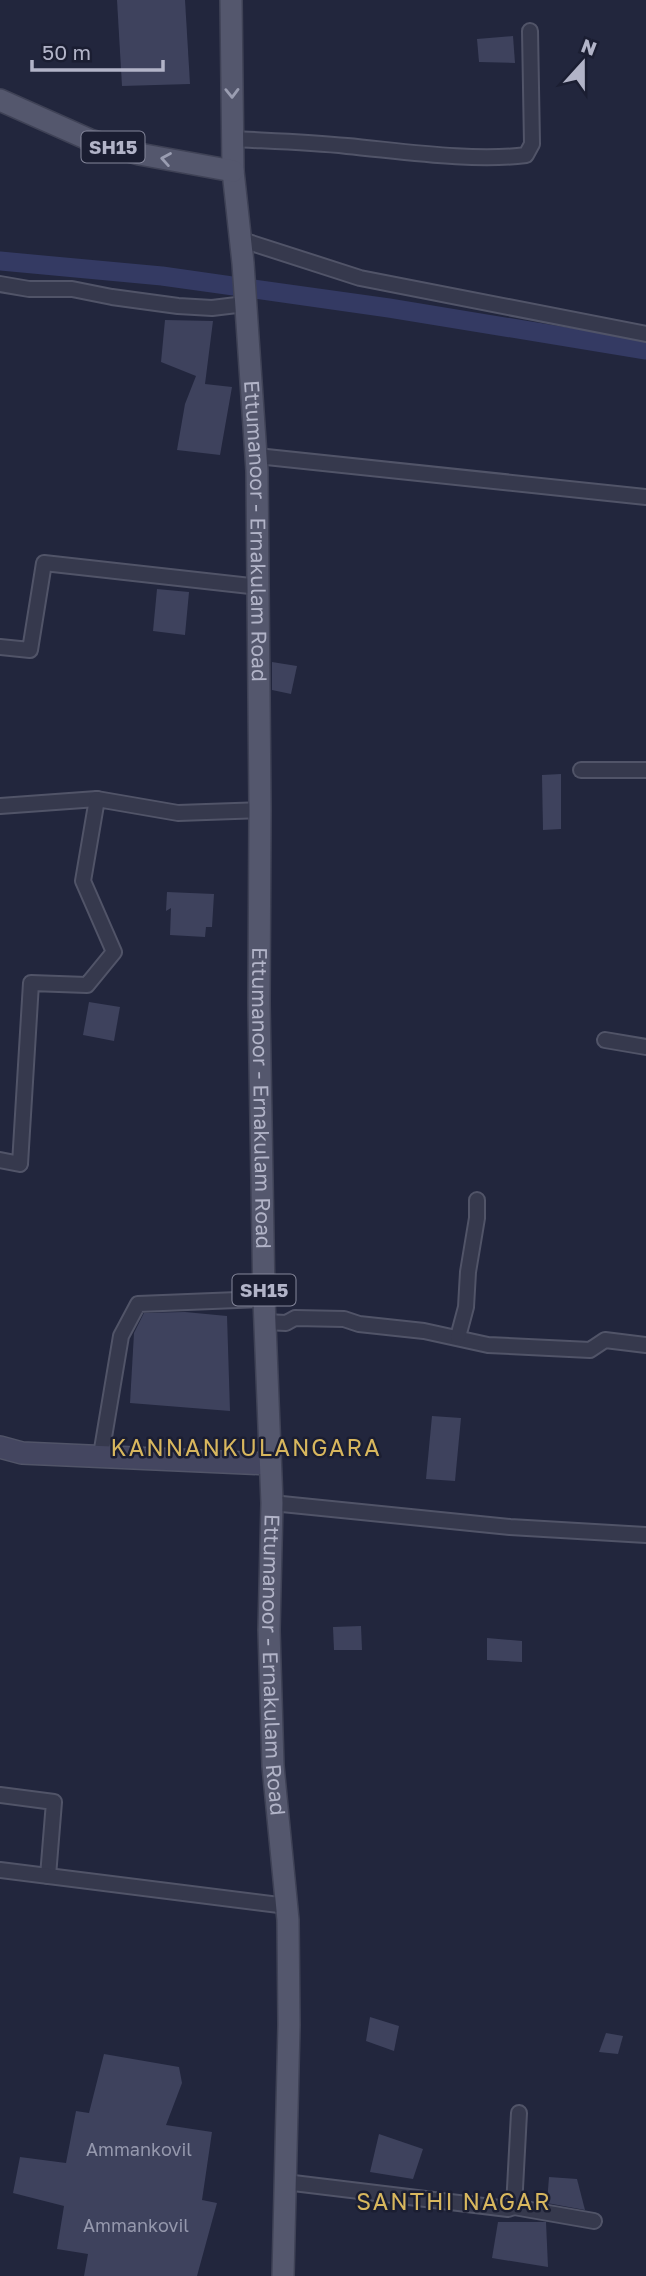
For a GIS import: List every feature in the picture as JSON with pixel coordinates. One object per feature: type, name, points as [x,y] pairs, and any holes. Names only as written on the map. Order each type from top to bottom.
[{"type":"main road","name":"Ettumanoor - Ernakulam Road","points":[[231,0],[233,172],[243,263],[257,456],[259,1003],[264,1299],[272,1503],[269,1630],[273,1766],[287,1906],[289,2025],[283,2276]]},
{"type":"main road","name":"SH15","points":[[0,100],[90,139],[139,154],[233,172]]},
{"type":"main road","points":[[0,1447],[22,1453],[269,1464]]},
{"type":"street","points":[[233,139],[506,158],[526,155],[532,144],[530,31]]},
{"type":"street","points":[[239,239],[360,278],[646,334]]},
{"type":"street","points":[[0,284],[29,289],[72,289],[178,306],[212,308],[245,304]]},
{"type":"street","points":[[257,456],[646,498]]},
{"type":"street","points":[[0,647],[30,650],[44,564],[259,587]]},
{"type":"street","points":[[581,770],[646,770]]},
{"type":"street","points":[[0,1160],[20,1164],[31,983],[87,985],[114,952],[83,881],[97,799]]},
{"type":"street","points":[[0,806],[97,799],[178,813],[260,810]]},
{"type":"street","points":[[605,1040],[646,1047]]},
{"type":"street","points":[[458,1336],[466,1307],[477,1200]]},
{"type":"street","points":[[101,1455],[121,1336],[138,1304],[264,1299]]},
{"type":"street","points":[[265,1322],[286,1323],[295,1318],[344,1319],[359,1324],[458,1336],[488,1345],[552,1349],[590,1350],[605,1340],[646,1345]]},
{"type":"street","points":[[272,1503],[510,1527],[646,1535]]},
{"type":"street","points":[[0,1796],[54,1802],[48,1876]]},
{"type":"street","points":[[0,1870],[287,1906]]},
{"type":"street","points":[[513,2207],[519,2113]]},
{"type":"street","points":[[285,2182],[499,2209],[513,2207],[594,2221]]},
{"type":"building","points":[[117,0],[185,0],[190,84],[122,86]]},
{"type":"building","points":[[513,36],[515,63],[479,62],[477,39]]},
{"type":"building","points":[[165,320],[213,321],[205,384],[232,387],[220,455],[177,450],[185,404],[196,376],[161,362]]},
{"type":"building","points":[[157,589],[189,592],[185,635],[153,631]]},
{"type":"building","points":[[272,662],[297,666],[291,694],[272,690]]},
{"type":"building","points":[[561,774],[561,829],[543,830],[542,775]]},
{"type":"building","points":[[167,892],[214,894],[212,927],[206,927],[205,937],[170,935],[171,908],[166,911]]},
{"type":"building","points":[[89,1002],[120,1007],[114,1041],[83,1035]]},
{"type":"building","points":[[185,1312],[227,1316],[230,1411],[130,1403],[134,1333],[144,1313]]},
{"type":"building","points":[[432,1416],[461,1418],[455,1481],[426,1479]]},
{"type":"building","points":[[361,1626],[362,1650],[334,1650],[333,1627]]},
{"type":"building","points":[[487,1638],[522,1641],[522,1662],[487,1660]]},
{"type":"building","points":[[370,2017],[399,2026],[394,2051],[366,2041]]},
{"type":"building","points":[[606,2033],[623,2036],[618,2054],[599,2052]]},
{"type":"building","points":[[104,2054],[179,2067],[182,2083],[166,2125],[212,2132],[202,2200],[217,2203],[197,2276],[84,2276],[88,2254],[57,2249],[64,2206],[13,2193],[20,2157],[66,2163],[76,2111],[89,2113]]},
{"type":"building","points":[[379,2134],[423,2149],[413,2179],[370,2172]]},
{"type":"building","points":[[549,2177],[577,2179],[585,2210],[547,2203]]},
{"type":"building","points":[[498,2222],[546,2222],[548,2267],[492,2258]]},
{"type":"waterway","points":[[0,261],[162,276],[389,308],[646,350]]},
{"type":"district","name":"KANNANKULANGARA","points":[[246,1448]]},
{"type":"district","name":"SANTHI NAGAR","points":[[454,2202]]}]
